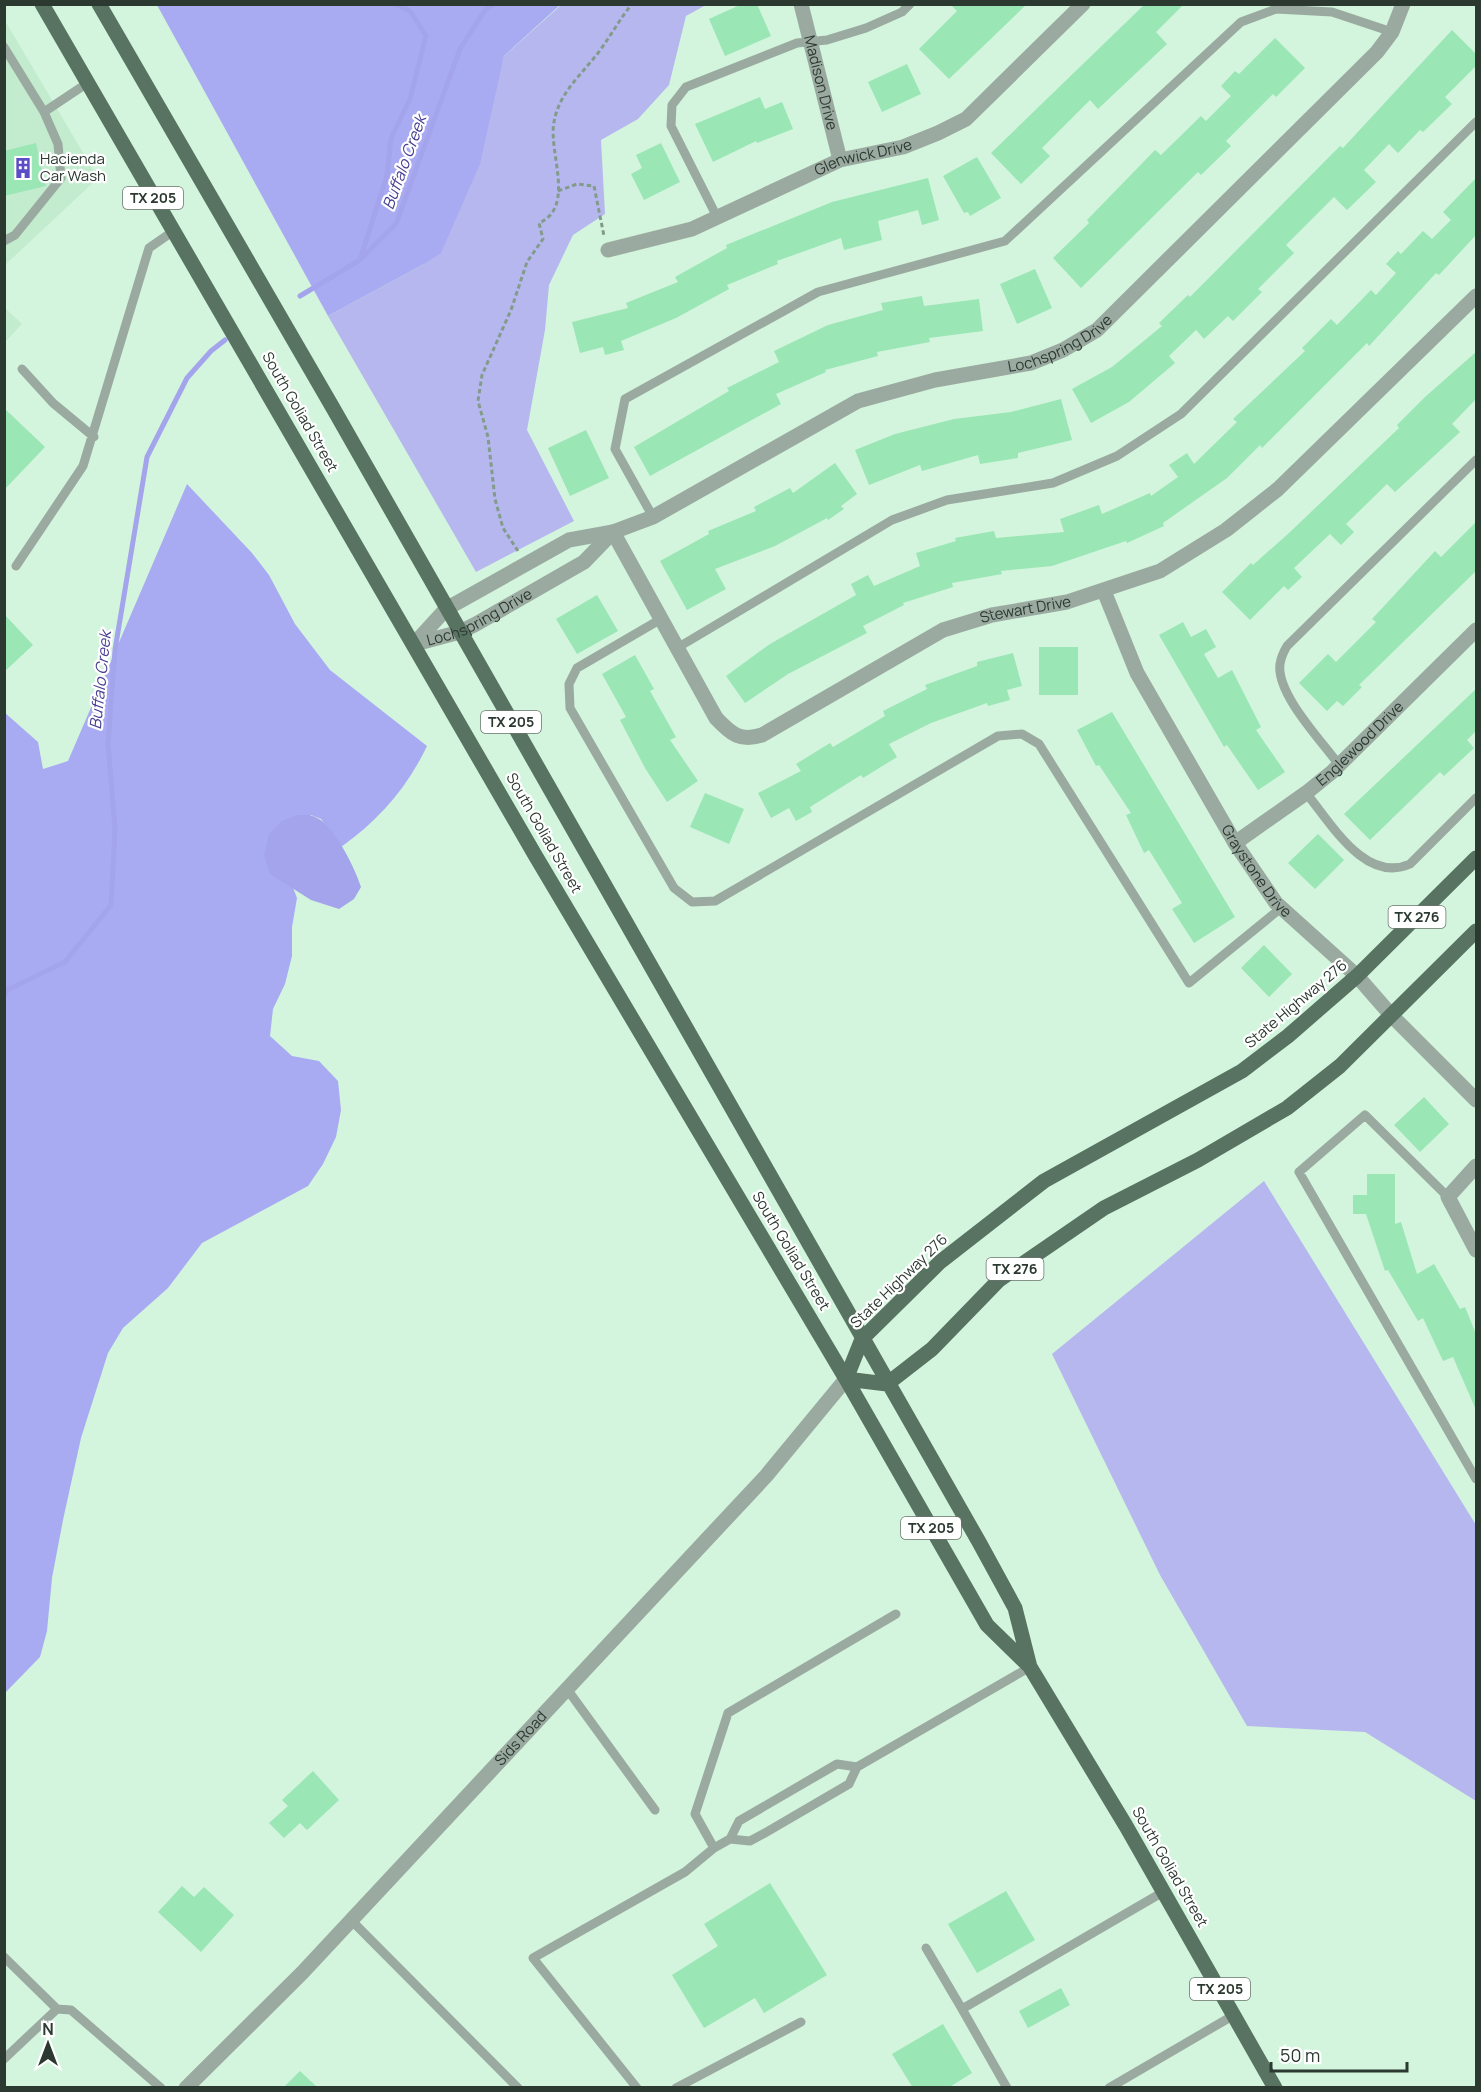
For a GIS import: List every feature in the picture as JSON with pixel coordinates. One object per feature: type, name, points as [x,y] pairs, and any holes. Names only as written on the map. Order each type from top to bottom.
[{"type":"main road","name":"South Goliad Street","points":[[42,4],[540,865],[846,1378],[987,1625],[1030,1667],[1275,2088]]},
{"type":"main road","name":"South Goliad Street","points":[[99,4],[460,632],[1015,1608],[1030,1667]]},
{"type":"main road","name":"State Highway 276","points":[[846,1378],[862,1339],[940,1262],[1044,1181],[1242,1071],[1288,1036],[1357,976],[1476,858]]},
{"type":"main road","name":"TX 276","points":[[887,1384],[932,1349],[999,1280],[1104,1208],[1198,1160],[1287,1108],[1340,1066],[1476,932]]},
{"type":"main road","points":[[846,1378],[887,1384]]},
{"type":"street","name":"Madison Drive","points":[[801,4],[840,160]]},
{"type":"street","name":"Glenwick Drive","points":[[608,250],[692,229],[840,160],[903,147],[966,119],[1083,4]]},
{"type":"street","name":"Lochspring Drive","points":[[414,644],[446,609],[569,540],[613,532],[653,517],[858,401],[935,380],[1031,363],[1063,350],[1097,330],[1377,52],[1392,32],[1403,4]]},
{"type":"street","name":"Stewart Drive","points":[[613,532],[716,718],[730,733],[748,740],[762,735],[943,630],[992,615],[1067,602],[1160,571],[1226,530],[1278,489],[1476,296]]},
{"type":"street","name":"Lochspring Drive","points":[[414,644],[460,632],[584,562],[613,532]]},
{"type":"street","name":"Graystone Drive","points":[[1104,591],[1137,673],[1235,843],[1281,908],[1357,976],[1391,1016],[1476,1100]]},
{"type":"street","name":"Englewood Drive","points":[[1235,843],[1306,794],[1340,765],[1476,630]]},
{"type":"street","points":[[1476,1166],[1448,1197],[1476,1250]]},
{"type":"street","name":"Sids Road","points":[[186,2088],[352,1920],[766,1476],[846,1378]]},
{"type":"lane","points":[[717,217],[671,126],[672,105],[686,87],[787,47],[866,28],[902,12],[910,4]]},
{"type":"lane","points":[[653,517],[615,449],[625,399],[818,292],[1005,241],[1241,22],[1276,9],[1332,12],[1392,32]]},
{"type":"lane","points":[[4,241],[15,235],[61,178],[58,144],[44,112],[5,51]]},
{"type":"lane","points":[[44,112],[89,82]]},
{"type":"lane","points":[[677,648],[892,520],[947,500],[1053,483],[1117,456],[1154,432],[1181,414],[1476,122]]},
{"type":"lane","points":[[16,566],[67,494],[83,466],[94,437],[150,248],[172,232]]},
{"type":"lane","points":[[22,369],[53,403],[94,437]]},
{"type":"lane","points":[[1340,765],[1299,711],[1281,681],[1280,663],[1287,646],[1476,460]]},
{"type":"lane","points":[[661,619],[578,668],[569,684],[570,708],[674,888],[692,902],[715,901],[998,736],[1022,734],[1039,744],[1189,983],[1281,908]]},
{"type":"lane","points":[[1306,794],[1361,859],[1387,868],[1400,868],[1410,864],[1476,798]]},
{"type":"lane","points":[[1448,1197],[1365,1115],[1299,1172],[1476,1479]]},
{"type":"lane","points":[[714,1848],[695,1814],[728,1713],[896,1614]]},
{"type":"lane","points":[[730,1839],[750,1841],[763,1834],[849,1784],[857,1767],[1030,1667]]},
{"type":"lane","points":[[567,1689],[655,1810]]},
{"type":"lane","points":[[637,2088],[533,1958],[685,1872],[714,1848],[730,1839],[739,1821],[837,1764],[857,1767]]},
{"type":"lane","points":[[962,2009],[1163,1892]]},
{"type":"lane","points":[[352,1920],[518,2088]]},
{"type":"lane","points":[[926,1948],[1007,2088]]},
{"type":"lane","points":[[4,1957],[57,2009],[71,2010],[161,2088]]},
{"type":"lane","points":[[4,2059],[57,2009]]},
{"type":"lane","points":[[1109,2088],[1234,2015]]},
{"type":"lane","points":[[676,2088],[801,2022]]},
{"type":"path","points":[[519,554],[503,528],[495,499],[488,437],[478,401],[479,388],[482,375],[511,310],[527,262],[543,239],[539,223],[553,213],[558,191],[552,136],[559,104],[632,4]]},
{"type":"path","points":[[558,191],[577,184],[594,186],[599,218],[608,250]]},
{"type":"shaded area","points":[[157,5],[560,5],[504,56],[480,164],[441,253],[328,316]]},
{"type":"shaded area","points":[[561,5],[706,5],[686,16],[669,85],[638,119],[601,140],[605,214],[573,235],[549,285],[545,330],[527,430],[574,521],[476,572],[328,316],[424,264],[495,88],[504,56]]},
{"type":"shaded area","points":[[4,19],[98,178],[5,265],[4,265]]},
{"type":"shaded area","points":[[5,308],[22,324],[5,342]]},
{"type":"shaded area","points":[[187,484],[252,553],[269,575],[295,624],[330,670],[427,746],[410,776],[391,802],[355,837],[341,847],[321,819],[311,815],[270,873],[292,885],[297,898],[292,927],[292,956],[285,984],[273,1009],[270,1036],[292,1056],[319,1061],[338,1081],[341,1110],[336,1137],[323,1164],[308,1186],[202,1243],[168,1288],[123,1328],[108,1353],[81,1438],[52,1578],[47,1631],[40,1657],[5,1693],[4,712],[38,742],[43,769],[68,761]]},
{"type":"shaded area","points":[[297,815],[314,816],[325,824],[338,840],[354,870],[361,887],[354,899],[339,909],[311,900],[270,874],[264,856],[269,834],[282,821]]},
{"type":"shaded area","points":[[1264,1181],[1476,1525],[1476,1801],[1365,1732],[1247,1726],[1160,1575],[1052,1354]]},
{"type":"building","points":[[742,4],[757,4],[771,36],[725,56],[709,19]]},
{"type":"building","points":[[950,4],[1027,4],[949,79],[919,49],[957,11]]},
{"type":"building","points":[[1145,4],[1184,4],[1156,32],[1167,44],[1098,109],[1090,100],[1042,148],[1050,156],[1021,184],[991,153]]},
{"type":"building","points":[[1452,30],[1476,54],[1476,66],[1445,97],[1452,104],[1423,132],[1420,130],[1398,153],[1389,144],[1364,170],[1376,182],[1347,210],[1334,197],[1286,245],[1294,253],[1258,289],[1262,292],[1233,321],[1228,316],[1204,339],[1196,330],[1169,356],[1175,363],[1129,402],[1091,423],[1072,389],[1112,367],[1162,326],[1159,323],[1188,295],[1190,297],[1340,146],[1343,148]]},
{"type":"building","points":[[1275,38],[1305,68],[1276,97],[1273,94],[1226,141],[1231,146],[1201,175],[1198,172],[1081,288],[1053,258],[1089,223],[1087,220],[1155,150],[1161,155],[1201,116],[1206,121],[1231,96],[1221,86],[1235,71],[1239,74]]},
{"type":"building","points":[[907,64],[921,94],[882,112],[868,82]]},
{"type":"building","points":[[760,97],[765,109],[782,102],[793,129],[757,143],[756,141],[713,162],[695,124]]},
{"type":"building","name":"Hacienda Car Wash","points":[[36,143],[46,186],[4,196],[4,151]]},
{"type":"building","points":[[661,143],[680,182],[644,200],[631,174],[642,168],[636,155]]},
{"type":"building","points":[[977,157],[1001,198],[970,216],[968,212],[964,213],[943,176]]},
{"type":"building","points":[[928,178],[939,220],[922,225],[918,210],[878,221],[882,240],[844,250],[841,238],[777,261],[778,264],[727,285],[729,289],[676,318],[621,341],[624,350],[605,355],[603,347],[580,353],[572,322],[628,308],[626,303],[678,282],[675,277],[727,248],[726,245],[832,202]]},
{"type":"building","points":[[1476,178],[1476,235],[1439,275],[1436,273],[1369,346],[1367,343],[1262,448],[1260,445],[1227,478],[1163,523],[1164,526],[1127,543],[1126,541],[1052,566],[1001,571],[1002,574],[952,583],[953,587],[903,603],[904,605],[863,626],[867,633],[788,674],[745,703],[726,676],[770,644],[856,595],[851,584],[868,575],[874,586],[920,566],[916,553],[956,541],[955,538],[994,531],[996,538],[1064,532],[1060,519],[1099,505],[1102,514],[1150,493],[1151,496],[1178,477],[1169,465],[1187,453],[1194,464],[1237,422],[1233,419],[1305,351],[1302,348],[1331,319],[1337,325],[1371,290],[1376,295],[1396,273],[1386,264],[1398,251],[1401,254],[1423,231],[1432,239],[1451,220],[1443,212]]},
{"type":"building","points":[[1035,269],[1052,308],[1017,324],[1000,284]]},
{"type":"building","points":[[922,296],[924,306],[979,299],[983,331],[929,338],[930,342],[877,352],[878,356],[825,370],[826,372],[776,394],[781,404],[650,476],[634,447],[729,391],[727,388],[779,362],[774,351],[828,325],[883,310],[881,303]]},
{"type":"building","points":[[1476,352],[1476,399],[1452,424],[1460,432],[1395,492],[1387,484],[1346,524],[1354,532],[1341,545],[1330,534],[1294,568],[1302,577],[1288,590],[1284,586],[1250,620],[1222,592],[1251,563],[1253,565],[1289,533],[1399,428],[1397,425],[1425,397]]},
{"type":"building","points":[[1061,399],[1072,440],[1018,453],[1018,458],[980,464],[978,455],[922,471],[920,465],[869,485],[855,450],[895,434],[954,419],[1011,412]]},
{"type":"building","points":[[4,408],[45,447],[4,490]]},
{"type":"building","points":[[586,430],[609,478],[570,496],[548,448]]},
{"type":"building","points":[[835,463],[857,494],[841,506],[844,509],[828,520],[827,518],[775,546],[715,569],[726,589],[687,610],[660,561],[709,534],[708,531],[756,511],[754,507],[790,488],[793,493]]},
{"type":"building","points":[[1476,522],[1476,571],[1359,685],[1362,687],[1343,706],[1337,701],[1327,711],[1299,683],[1328,654],[1336,662],[1376,622],[1372,619],[1435,551],[1441,557]]},
{"type":"building","points":[[597,595],[618,631],[577,654],[556,619]]},
{"type":"building","points":[[4,614],[33,645],[4,672]]},
{"type":"building","points":[[1183,622],[1191,637],[1206,629],[1216,647],[1204,654],[1218,678],[1232,670],[1261,727],[1256,730],[1285,772],[1258,790],[1227,745],[1224,747],[1159,635]]},
{"type":"building","points":[[1039,647],[1078,647],[1078,695],[1039,695]]},
{"type":"building","points":[[1013,653],[1022,686],[1007,690],[1010,700],[988,706],[987,703],[931,723],[889,744],[897,757],[863,778],[861,775],[810,807],[812,812],[796,821],[789,808],[771,818],[758,793],[801,771],[796,764],[830,743],[833,747],[885,716],[883,711],[927,689],[925,685],[977,666],[977,662]]},
{"type":"building","points":[[635,655],[654,689],[650,691],[676,737],[670,740],[698,781],[667,802],[645,768],[620,720],[626,717],[602,674]]},
{"type":"building","points":[[1476,689],[1476,731],[1467,740],[1474,748],[1444,776],[1440,772],[1370,840],[1344,814]]},
{"type":"building","points":[[1112,712],[1235,917],[1194,943],[1172,909],[1182,903],[1149,850],[1144,853],[1126,815],[1131,813],[1099,765],[1096,766],[1077,730]]},
{"type":"building","points":[[705,793],[744,809],[729,844],[690,827]]},
{"type":"building","points":[[1318,834],[1344,860],[1315,889],[1288,863]]},
{"type":"building","points":[[1264,945],[1292,974],[1269,997],[1241,968]]},
{"type":"building","points":[[1424,1097],[1449,1124],[1420,1152],[1394,1125]]},
{"type":"building","points":[[1367,1174],[1395,1174],[1395,1224],[1401,1222],[1417,1274],[1434,1264],[1460,1309],[1465,1307],[1476,1334],[1476,1410],[1453,1357],[1443,1361],[1423,1318],[1418,1321],[1388,1270],[1385,1271],[1366,1214],[1353,1214],[1353,1195],[1367,1195]]},
{"type":"building","points":[[313,1771],[339,1800],[307,1830],[300,1823],[284,1838],[269,1823],[288,1806],[282,1800]]},
{"type":"building","points":[[770,1883],[827,1975],[764,2013],[755,1998],[704,2028],[672,1975],[718,1946],[704,1924]]},
{"type":"building","points":[[182,1886],[194,1897],[204,1887],[234,1915],[201,1952],[158,1912]]},
{"type":"building","points":[[1006,1891],[1035,1940],[977,1973],[948,1924]]},
{"type":"building","points":[[1061,1988],[1070,2005],[1028,2028],[1019,2011]]},
{"type":"building","points":[[943,2024],[972,2073],[948,2088],[913,2088],[892,2054]]},
{"type":"building","points":[[300,2071],[318,2088],[283,2088]]},
{"type":"waterway","points":[[361,257],[387,175],[391,138],[410,99],[426,36],[410,11],[395,4]]},
{"type":"waterway","name":"Buffalo Creek","points":[[300,296],[360,260],[396,224],[460,49],[485,10],[494,4]]},
{"type":"waterway","name":"Buffalo Creek","points":[[4,996],[7,990],[65,962],[111,905],[115,829],[108,743],[115,650],[147,457],[187,378],[211,351],[225,340]]},
{"type":"place","name":"Hacienda Car Wash","points":[[23,168]]}]
